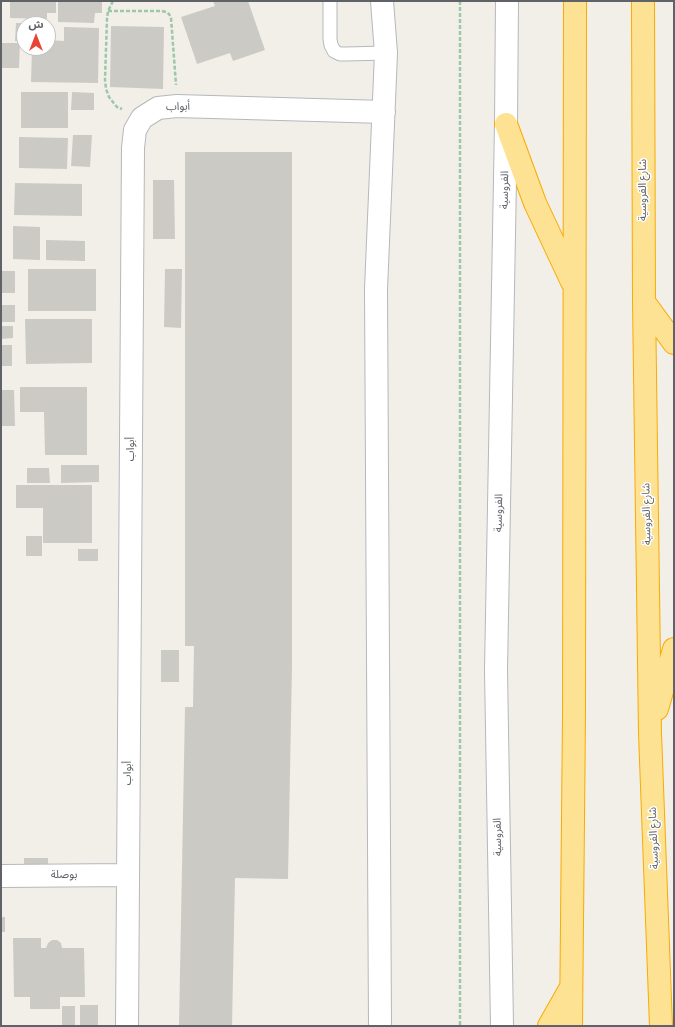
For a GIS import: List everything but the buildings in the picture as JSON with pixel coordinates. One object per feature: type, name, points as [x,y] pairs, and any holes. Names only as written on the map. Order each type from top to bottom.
[{"type":"highway","points":[[571,1026],[574,715],[575,1]]},
{"type":"highway","name":"شارع الفروسية","points":[[643,1],[644,302],[650,733],[660,1026]]},
{"type":"highway","points":[[506,124],[535,203],[574,285]]},
{"type":"highway","points":[[644,302],[674,343]]},
{"type":"highway","points":[[650,733],[674,649]]},
{"type":"highway","points":[[549,1026],[571,986]]},
{"type":"street","points":[[380,1026],[376,289],[386,53],[384,4]]},
{"type":"street","name":"الفروسية","points":[[502,1026],[496,670],[507,5]]},
{"type":"street","name":"أبواب","points":[[127,1026],[133,148],[135,130],[142,118],[158,108],[177,106],[384,112]]},
{"type":"street","name":"بوصلة","points":[[1,876],[127,875]]},
{"type":"lane","points":[[330,1],[330,39],[334,51],[340,54],[386,53]]},
{"type":"path","points":[[113,1],[108,11],[105,80],[106,89],[109,97],[117,107],[142,118]]},
{"type":"path","points":[[460,1],[460,1026]]},
{"type":"path","points":[[108,11],[162,11],[169,14],[171,18],[177,106]]}]
